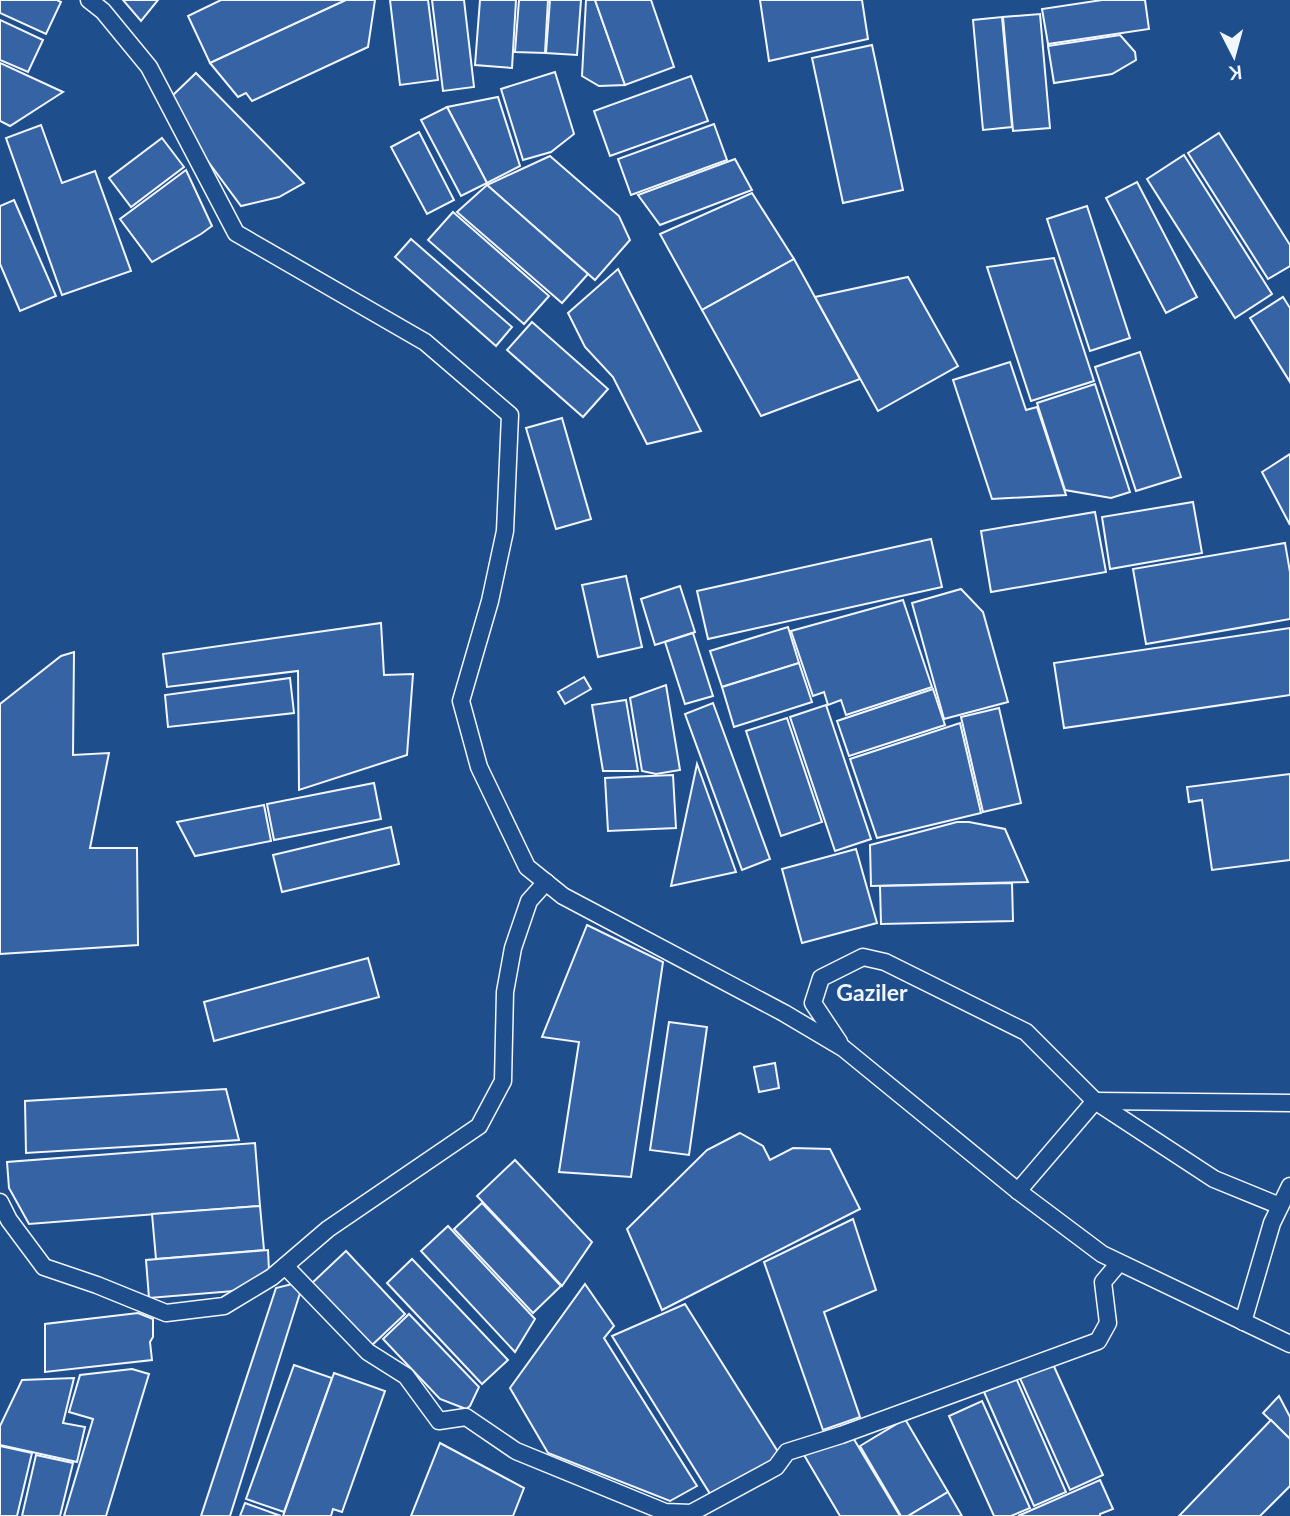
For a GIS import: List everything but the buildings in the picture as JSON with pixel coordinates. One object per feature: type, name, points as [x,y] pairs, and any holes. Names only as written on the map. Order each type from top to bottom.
[{"type":"street","points":[[89,0],[103,11],[149,67],[236,233],[425,342],[510,415],[505,531],[490,601],[461,701],[479,767],[527,867],[563,896],[784,1013],[843,1048],[1018,1191],[1102,1254],[1290,1344]]},
{"type":"street","points":[[0,1202],[9,1220],[44,1266],[166,1313],[224,1306],[272,1277],[328,1229],[479,1126],[503,1081],[505,992],[513,948],[529,901],[546,882]]},
{"type":"street","points":[[843,1048],[813,1003],[821,978],[863,957],[885,962],[1026,1032],[1095,1101],[1214,1179],[1280,1206]]},
{"type":"street","points":[[1095,1101],[1290,1103]]},
{"type":"street","points":[[1018,1191],[1095,1101]]},
{"type":"street","points":[[1243,1322],[1272,1223],[1290,1186]]},
{"type":"street","points":[[285,1266],[368,1352],[406,1376],[439,1421],[466,1417],[516,1451],[665,1512],[691,1513],[776,1467],[787,1452],[841,1436],[1098,1341],[1108,1323],[1103,1282],[1119,1263]]},
{"type":"district","name":"Gaziler","points":[[872,992]]}]
